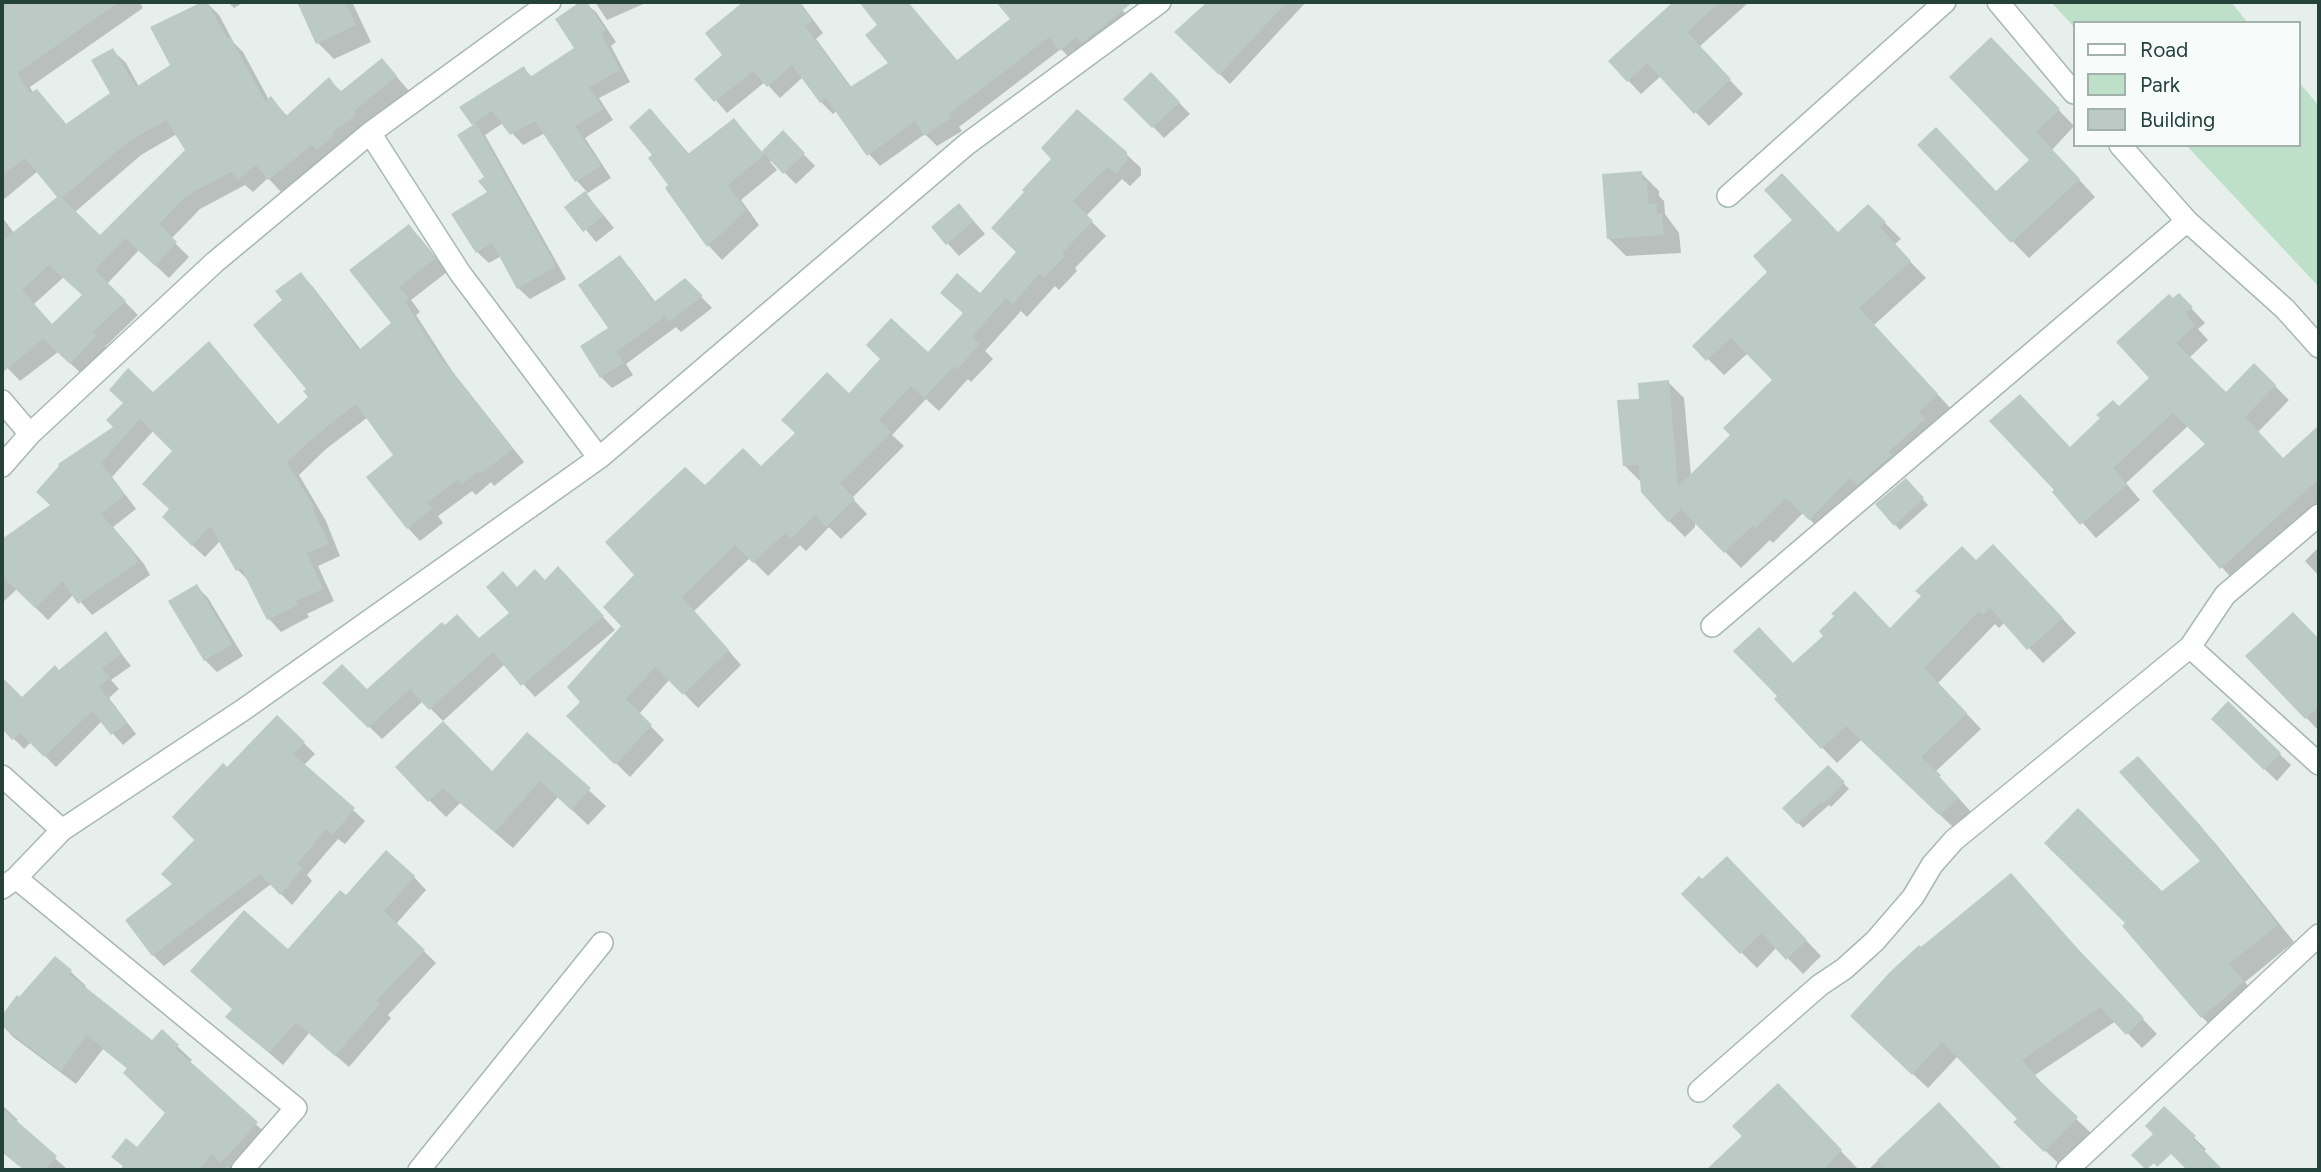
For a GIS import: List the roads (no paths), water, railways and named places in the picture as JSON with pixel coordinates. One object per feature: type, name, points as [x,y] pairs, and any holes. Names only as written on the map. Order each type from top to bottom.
[{"type":"street","points":[[2,466],[30,435],[215,262],[370,133],[527,10],[550,2]]},
{"type":"street","points":[[242,1170],[296,1108],[9,883],[62,830],[243,710],[599,458],[967,144],[1160,2]]},
{"type":"street","points":[[1728,196],[1945,2]]},
{"type":"street","points":[[1998,2],[2072,91]]},
{"type":"street","points":[[370,133],[460,273],[599,458]]},
{"type":"street","points":[[2122,147],[2187,221],[2285,309],[2319,346]]},
{"type":"street","points":[[1713,626],[2187,221]]},
{"type":"street","points":[[2,401],[30,435]]},
{"type":"street","points":[[1699,1091],[1820,985],[1844,969],[1875,941],[1913,897],[1932,865],[1954,840],[2190,647],[2225,595],[2319,515]]},
{"type":"street","points":[[2190,647],[2319,764]]},
{"type":"street","points":[[2,776],[62,830]]},
{"type":"street","points":[[2067,1170],[2319,935]]},
{"type":"street","points":[[419,1170],[602,943]]}]
